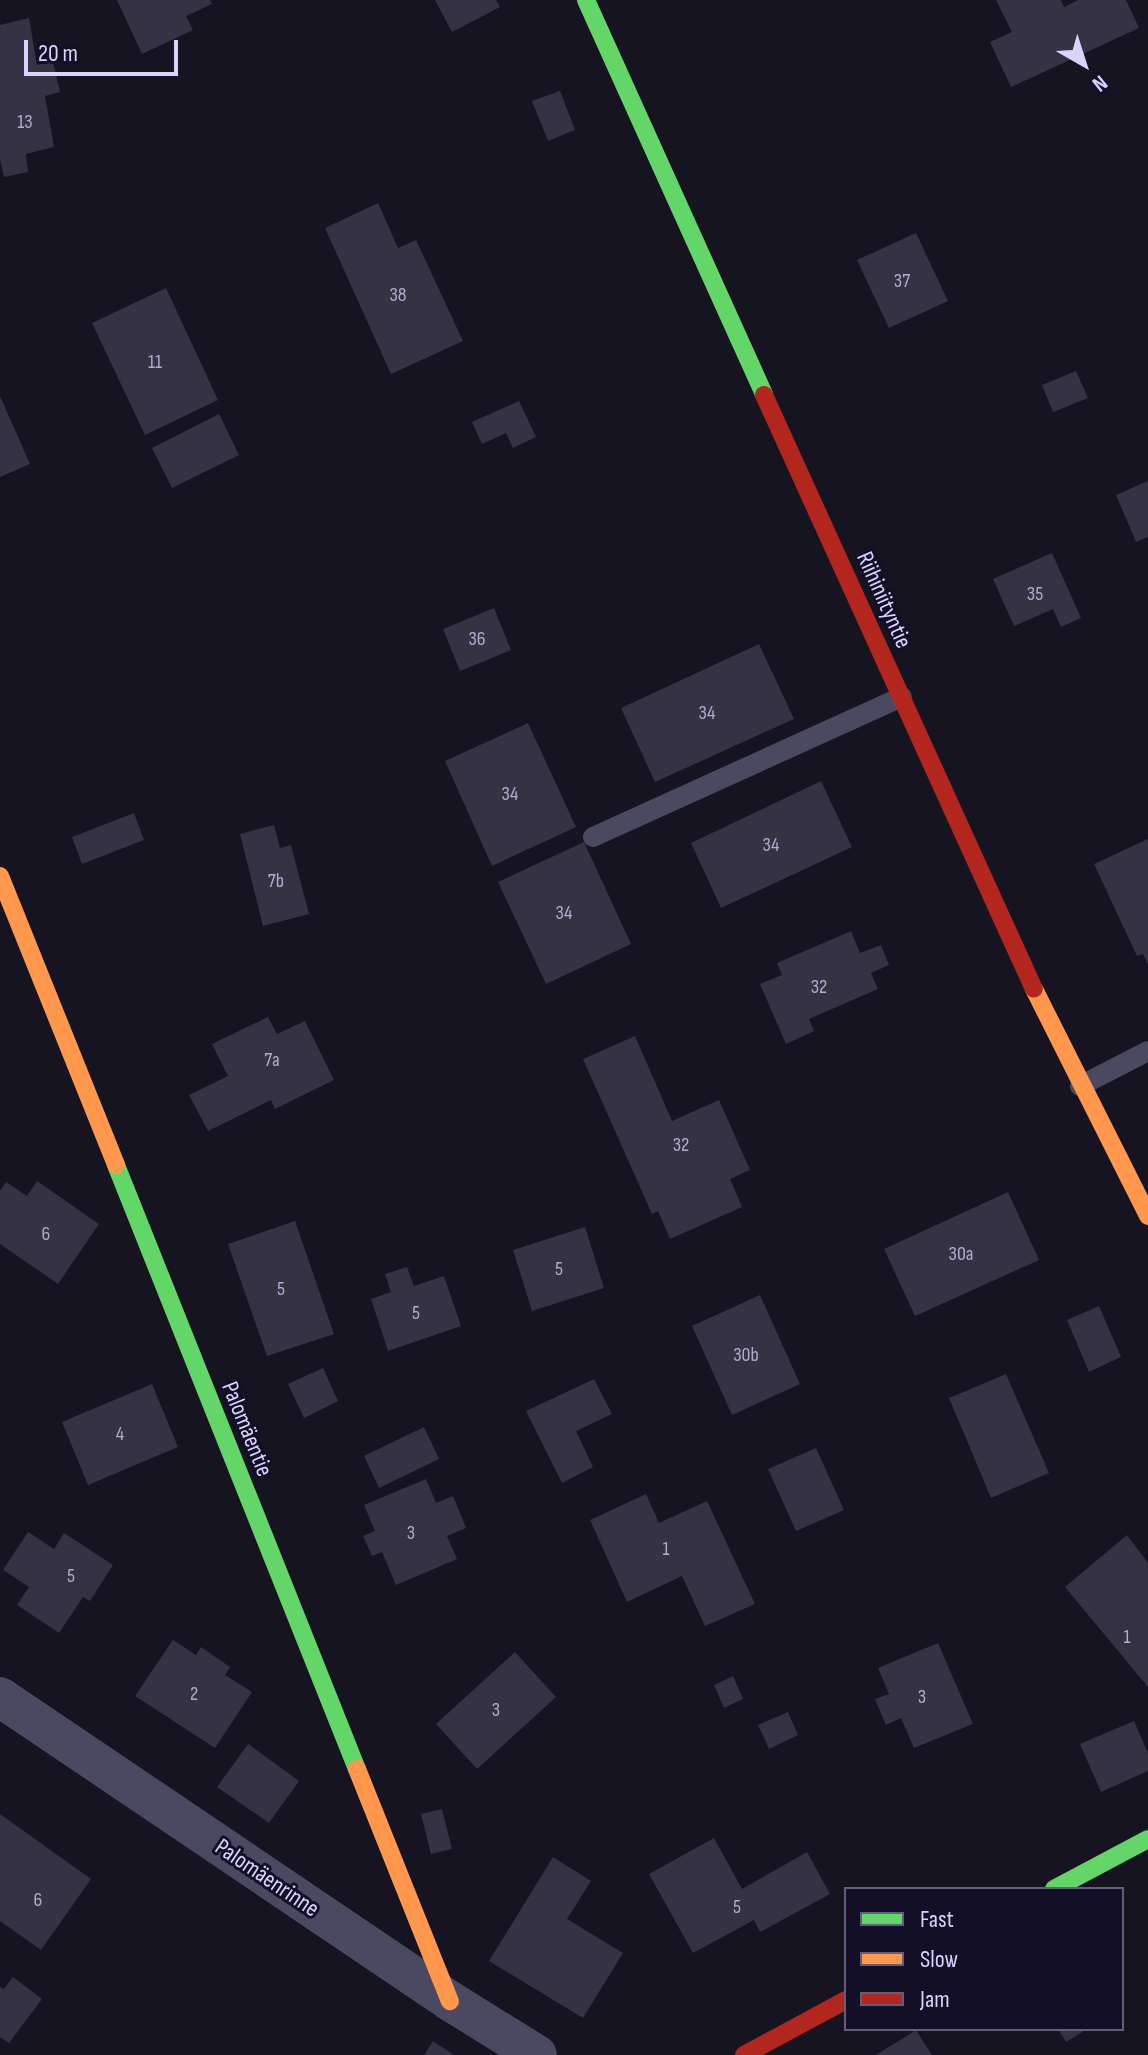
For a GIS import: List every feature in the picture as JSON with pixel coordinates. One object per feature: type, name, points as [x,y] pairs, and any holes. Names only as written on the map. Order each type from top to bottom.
[{"type":"street","name":"Riihiniityntie","points":[[586,0],[1080,1086],[1148,1216]]},
{"type":"street","name":"Palomäentie","points":[[0,876],[450,2001]]},
{"type":"street","name":"Palomäenrinne","points":[[0,1697],[450,2001],[537,2055]]},
{"type":"street","points":[[1058,1887],[1148,1839]]},
{"type":"street","points":[[744,2055],[844,2001]]},
{"type":"lane","points":[[593,837],[902,697]]},
{"type":"lane","points":[[1080,1086],[1148,1051]]},
{"type":"building","points":[[117,0],[210,0],[212,4],[186,16],[193,30],[142,54]]},
{"type":"building","points":[[435,0],[496,0],[500,7],[452,32]]},
{"type":"building","points":[[996,0],[1061,0],[1064,7],[1078,0],[1126,0],[1139,28],[1011,87],[990,42],[1012,32]]},
{"type":"building","points":[[29,18],[37,65],[53,62],[60,92],[45,96],[54,147],[26,154],[28,172],[4,177],[0,159],[0,25]]},
{"type":"building","points":[[560,91],[575,130],[548,141],[532,101]]},
{"type":"building","points":[[378,203],[398,248],[416,240],[463,341],[391,374],[325,228]]},
{"type":"building","points":[[916,233],[948,301],[889,328],[857,260]]},
{"type":"building","points":[[166,288],[218,400],[145,435],[92,323]]},
{"type":"building","points":[[1076,371],[1088,398],[1053,412],[1042,385]]},
{"type":"building","points":[[0,396],[30,464],[0,477]]},
{"type":"building","points":[[519,401],[536,437],[513,448],[506,433],[482,444],[472,422]]},
{"type":"building","points":[[219,414],[239,455],[172,488],[152,448]]},
{"type":"building","points":[[1148,481],[1148,537],[1136,542],[1116,495]]},
{"type":"building","points":[[1052,553],[1081,618],[1061,627],[1053,609],[1014,626],[993,579]]},
{"type":"building","points":[[494,608],[511,650],[460,671],[443,629]]},
{"type":"building","points":[[759,644],[794,719],[655,782],[621,708]]},
{"type":"building","points":[[528,723],[576,827],[492,866],[445,761]]},
{"type":"building","points":[[821,781],[852,847],[721,908],[691,843]]},
{"type":"building","points":[[134,813],[144,840],[82,864],[72,837]]},
{"type":"building","points":[[274,825],[280,848],[291,845],[309,914],[263,926],[240,834]]},
{"type":"building","points":[[1148,839],[1148,964],[1143,954],[1137,956],[1094,864]]},
{"type":"building","points":[[584,842],[631,944],[546,984],[498,882]]},
{"type":"building","points":[[851,931],[860,953],[881,945],[889,965],[871,973],[878,989],[809,1019],[814,1031],[786,1044],[760,984],[782,975],[777,963]]},
{"type":"building","points":[[268,1017],[277,1034],[305,1021],[334,1080],[275,1109],[271,1100],[208,1131],[189,1095],[228,1076],[212,1044]]},
{"type":"building","points":[[635,1036],[672,1121],[719,1100],[750,1170],[730,1179],[742,1207],[670,1239],[658,1211],[652,1214],[583,1059]]},
{"type":"building","points":[[37,1181],[99,1224],[58,1284],[0,1244],[0,1191],[6,1182],[27,1196]]},
{"type":"building","points":[[1008,1192],[1039,1260],[915,1316],[884,1249]]},
{"type":"building","points":[[295,1221],[334,1334],[267,1356],[228,1244]]},
{"type":"building","points":[[585,1227],[604,1288],[532,1311],[513,1250]]},
{"type":"building","points":[[407,1267],[414,1286],[444,1276],[461,1326],[388,1351],[371,1299],[391,1292],[385,1274]]},
{"type":"building","points":[[760,1295],[800,1384],[732,1415],[692,1326]]},
{"type":"building","points":[[1099,1306],[1121,1357],[1089,1372],[1067,1320]]},
{"type":"building","points":[[323,1368],[338,1401],[304,1418],[288,1384]]},
{"type":"building","points":[[1006,1374],[1049,1473],[991,1498],[949,1398]]},
{"type":"building","points":[[594,1379],[612,1414],[576,1431],[593,1467],[562,1483],[526,1411]]},
{"type":"building","points":[[152,1384],[178,1447],[88,1485],[62,1422]]},
{"type":"building","points":[[424,1427],[439,1459],[379,1488],[364,1456]]},
{"type":"building","points":[[816,1448],[844,1510],[796,1531],[768,1469]]},
{"type":"building","points":[[426,1479],[436,1503],[453,1496],[466,1528],[447,1536],[457,1559],[396,1585],[382,1552],[372,1556],[363,1536],[375,1531],[364,1505]]},
{"type":"building","points":[[646,1494],[659,1523],[707,1501],[755,1604],[705,1626],[682,1576],[627,1602],[590,1520]]},
{"type":"building","points":[[28,1532],[54,1549],[64,1533],[113,1565],[90,1601],[83,1597],[59,1633],[17,1605],[29,1587],[3,1570]]},
{"type":"building","points":[[1127,1535],[1148,1563],[1148,1687],[1065,1587]]},
{"type":"building","points":[[173,1640],[196,1655],[201,1647],[230,1667],[225,1675],[252,1692],[215,1748],[135,1696]]},
{"type":"building","points":[[938,1643],[973,1724],[914,1748],[901,1718],[886,1725],[875,1699],[889,1694],[878,1668]]},
{"type":"building","points":[[515,1652],[556,1697],[477,1769],[436,1724]]},
{"type":"building","points":[[733,1676],[743,1699],[724,1708],[714,1685]]},
{"type":"building","points":[[788,1712],[798,1735],[769,1749],[758,1725]]},
{"type":"building","points":[[1134,1721],[1148,1753],[1148,1771],[1101,1792],[1080,1744]]},
{"type":"building","points":[[248,1744],[299,1781],[269,1823],[217,1787]]},
{"type":"building","points":[[442,1809],[452,1849],[431,1854],[421,1814]]},
{"type":"building","points":[[0,1814],[91,1879],[41,1950],[0,1921]]},
{"type":"building","points":[[714,1838],[742,1889],[807,1852],[830,1894],[760,1932],[754,1920],[693,1953],[649,1874]]},
{"type":"building","points":[[553,1857],[591,1881],[567,1919],[623,1953],[583,2018],[489,1961]]},
{"type":"building","points":[[13,1977],[42,1999],[9,2043],[0,2037],[0,1987],[4,1989]]},
{"type":"building","points":[[917,2031],[932,2055],[876,2055]]},
{"type":"building","points":[[1059,2031],[1084,2031],[1066,2042]]},
{"type":"building","points":[[433,2041],[454,2055],[424,2055]]},
{"type":"traffic: fast","points":[[586,0],[764,395]]},
{"type":"traffic: fast","points":[[116,1165],[357,1769]]},
{"type":"traffic: fast","points":[[1058,1887],[1148,1839]]},
{"type":"traffic: slow","points":[[0,876],[116,1165]]},
{"type":"traffic: slow","points":[[1034,989],[1148,1216]]},
{"type":"traffic: slow","points":[[357,1769],[450,2001]]},
{"type":"traffic: jam","points":[[764,395],[1034,989]]},
{"type":"traffic: jam","points":[[744,2055],[844,2001]]}]
